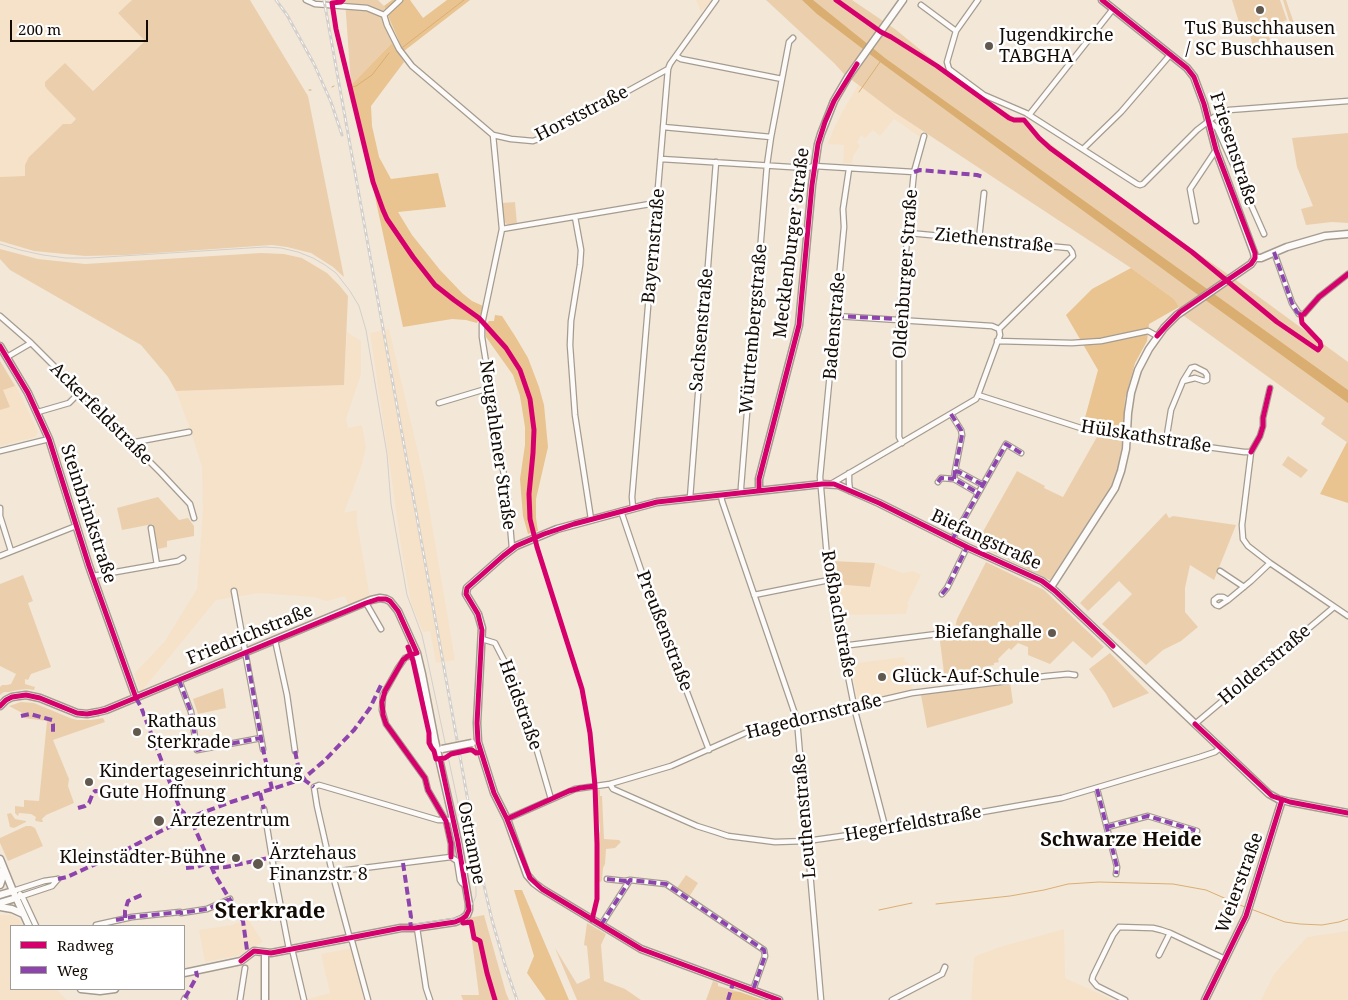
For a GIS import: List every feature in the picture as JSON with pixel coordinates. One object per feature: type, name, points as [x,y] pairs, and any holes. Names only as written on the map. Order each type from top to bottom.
[{"type":"main road","name":"Mecklenburger Straße","points":[[759,491],[759,479],[799,325],[814,166],[819,139],[837,95],[857,64],[904,0]]},
{"type":"main road","name":"Friesenstraße","points":[[1102,0],[1187,68],[1194,77],[1203,99],[1216,150],[1255,258]]},
{"type":"main road","points":[[1051,587],[1115,488],[1124,462],[1132,386],[1141,362],[1157,336],[1174,318],[1251,264],[1255,258],[1262,258],[1287,247],[1325,236],[1348,234]]},
{"type":"main road","name":"Steinbrinkstraße","points":[[0,346],[28,393],[49,439],[92,576],[136,698]]},
{"type":"main road","name":"Biefangstraße","points":[[482,639],[480,618],[466,594],[467,588],[512,548],[544,534],[591,519],[657,502],[822,484],[838,485],[966,547],[1042,581],[1051,587],[1269,794],[1282,800],[1348,813]]},
{"type":"main road","name":"Friedrichstraße","points":[[0,706],[12,697],[26,695],[40,698],[73,712],[93,713],[106,710],[376,599]]},
{"type":"main road","name":"Ostrampe","points":[[376,599],[390,601],[398,611],[417,653],[435,741],[440,749],[450,821],[469,904],[466,916],[460,920],[417,928]]},
{"type":"main road","points":[[482,639],[475,742],[494,793],[507,819],[527,875],[542,889],[644,950],[779,1000]]},
{"type":"main road","points":[[440,749],[475,742]]},
{"type":"main road","name":"Weierstraße","points":[[1205,1000],[1250,906],[1282,800]]},
{"type":"main road","points":[[0,859],[28,925]]},
{"type":"main road","points":[[0,885],[4,866]]},
{"type":"main road","points":[[0,895],[17,895]]},
{"type":"main road","points":[[0,903],[17,895]]},
{"type":"main road","points":[[0,907],[12,909],[23,914]]},
{"type":"main road","points":[[185,973],[241,960],[254,951],[265,953],[350,939],[400,928],[417,928]]},
{"type":"main road","points":[[265,953],[265,1000]]},
{"type":"main road","points":[[88,990],[104,990]]},
{"type":"street","points":[[306,0],[315,4],[367,8],[384,15]]},
{"type":"street","points":[[384,15],[400,0]]},
{"type":"street","name":"Bayernstraße","points":[[634,508],[632,497],[668,69],[716,0]]},
{"type":"street","points":[[978,0],[956,31],[947,62],[949,69],[984,95],[1029,114],[1140,185],[1144,184],[1197,130],[1214,117],[1229,110],[1348,101]]},
{"type":"street","points":[[921,6],[956,31]]},
{"type":"street","points":[[1029,114],[1113,9]]},
{"type":"street","points":[[384,15],[399,49],[412,66],[493,135]]},
{"type":"street","name":"Württembergstraße","points":[[741,493],[767,165],[789,42],[793,38]]},
{"type":"street","points":[[1083,149],[1125,107],[1170,55]]},
{"type":"street","points":[[676,56],[681,60],[782,79]]},
{"type":"street","name":"Horststraße","points":[[493,135],[533,141],[668,69]]},
{"type":"street","name":"Friesenstraße","points":[[1208,121],[1217,128],[1264,234]]},
{"type":"street","points":[[663,127],[771,137]]},
{"type":"street","name":"Neugahlener Straße","points":[[493,135],[502,228],[482,324],[482,337],[508,501],[512,548]]},
{"type":"street","name":"Oldenburger Straße","points":[[902,443],[899,437],[900,320],[914,172],[924,136]]},
{"type":"street","name":"Friesenstraße","points":[[1196,221],[1190,189],[1216,150]]},
{"type":"street","points":[[661,158],[807,168],[814,166],[914,172]]},
{"type":"street","name":"Sachsenstraße","points":[[690,498],[716,162]]},
{"type":"street","name":"Badenstraße","points":[[822,484],[820,477],[827,396],[831,375],[844,227],[843,209],[848,169]]},
{"type":"street","points":[[979,239],[984,193]]},
{"type":"street","points":[[502,228],[657,204]]},
{"type":"street","points":[[575,217],[580,250],[580,265],[572,314],[570,345],[575,415],[591,519]]},
{"type":"street","name":"Ziethenstraße","points":[[908,232],[1069,248],[1073,256],[999,329]]},
{"type":"street","points":[[1274,252],[1292,303],[1301,315],[1348,274]]},
{"type":"street","name":"Ackerfeldstraße","points":[[0,316],[31,343],[190,504],[194,518]]},
{"type":"street","points":[[831,484],[973,401],[978,395],[1000,335],[999,329],[992,326],[836,316]]},
{"type":"street","points":[[997,341],[1092,342],[1148,331],[1157,336]]},
{"type":"street","points":[[7,357],[31,343]]},
{"type":"street","points":[[1166,441],[1171,410],[1183,381],[1191,368],[1198,368],[1207,375],[1207,380],[1204,381],[1192,378],[1183,381]]},
{"type":"street","points":[[439,403],[490,388]]},
{"type":"street","points":[[1270,388],[1263,426],[1251,452],[1242,525],[1243,539],[1248,546],[1270,563],[1348,616]]},
{"type":"street","points":[[38,412],[68,403],[80,392]]},
{"type":"street","name":"Hülskathstraße","points":[[978,395],[1100,432],[1251,452]]},
{"type":"street","points":[[951,414],[962,435],[954,479]]},
{"type":"street","points":[[130,442],[189,432]]},
{"type":"street","points":[[0,451],[49,439]]},
{"type":"street","points":[[952,540],[1006,444],[1021,453]]},
{"type":"street","points":[[955,471],[982,485]]},
{"type":"street","points":[[849,473],[850,490]]},
{"type":"street","points":[[938,482],[941,478],[954,479],[978,493]]},
{"type":"street","name":"Roßbachstraße","points":[[822,484],[829,580],[854,706],[886,830]]},
{"type":"street","name":"Leuthenstraße","points":[[721,495],[796,720],[821,1000]]},
{"type":"street","points":[[0,508],[0,516],[11,551]]},
{"type":"street","name":"Preußenstraße","points":[[621,511],[644,579],[709,750]]},
{"type":"street","points":[[0,556],[76,526]]},
{"type":"street","points":[[150,528],[157,565]]},
{"type":"street","points":[[942,594],[947,588],[966,547]]},
{"type":"street","points":[[92,576],[178,561],[183,558]]},
{"type":"street","points":[[1228,600],[1270,563]]},
{"type":"street","points":[[1220,572],[1244,587]]},
{"type":"street","points":[[754,595],[829,580]]},
{"type":"street","points":[[234,591],[263,750]]},
{"type":"street","points":[[366,603],[381,629]]},
{"type":"street","name":"Holderstraße","points":[[1196,724],[1334,607]]},
{"type":"street","points":[[842,646],[937,634]]},
{"type":"street","name":"Heidstraße","points":[[482,639],[494,643],[511,674],[529,723],[551,799]]},
{"type":"street","points":[[275,640],[287,695],[295,751]]},
{"type":"street","points":[[417,653],[405,658],[398,668],[383,695],[382,710],[386,724],[425,778],[428,790],[450,821]]},
{"type":"street","name":"Hagedornstraße","points":[[507,819],[575,789],[610,784],[671,766],[752,730],[912,693],[1040,677],[1075,675]]},
{"type":"street","points":[[179,680],[191,712],[197,750],[261,738]]},
{"type":"street","name":"Hegerfeldstraße","points":[[610,784],[613,789],[697,826],[728,836],[776,842],[807,841],[940,822],[971,814],[1062,798],[1200,757],[1215,752],[1220,748]]},
{"type":"street","points":[[368,1000],[332,872],[314,787],[319,785],[435,820],[450,821]]},
{"type":"street","points":[[1097,789],[1117,867],[1116,874]]},
{"type":"street","points":[[264,809],[276,882],[290,949],[304,1000]]},
{"type":"street","points":[[1107,827],[1148,816],[1197,831]]},
{"type":"street","name":"Ostrampe","points":[[450,821],[451,857],[456,861],[460,880],[465,885]]},
{"type":"street","points":[[273,859],[328,851]]},
{"type":"street","points":[[332,872],[451,857]]},
{"type":"street","points":[[58,879],[52,886],[17,895],[44,881],[58,879]]},
{"type":"street","points":[[607,879],[663,883],[763,949],[766,952],[753,990]]},
{"type":"street","points":[[602,925],[630,880]]},
{"type":"street","points":[[17,895],[35,925]]},
{"type":"street","points":[[98,925],[136,916],[207,909],[230,899]]},
{"type":"street","points":[[1125,1000],[1097,986],[1092,980],[1119,927],[1153,928],[1170,933],[1225,959]]},
{"type":"street","points":[[417,928],[426,988],[430,1000]]},
{"type":"street","points":[[1159,954],[1170,933]]},
{"type":"street","points":[[240,1000],[245,968]]},
{"type":"street","points":[[892,1000],[942,974],[945,968]]},
{"type":"shaded area","points":[[0,0],[132,0],[118,13],[145,41],[92,91],[65,63],[45,86],[76,119],[71,124],[63,124],[34,152],[25,170],[25,177],[0,177]]},
{"type":"shaded area","points":[[132,0],[250,0],[308,96],[344,277],[333,267],[311,253],[272,245],[85,256],[34,251],[0,241],[0,177],[25,176],[25,165],[29,157],[63,124],[71,124],[76,119],[47,89],[45,82],[65,63],[93,91],[145,41],[118,13]]},
{"type":"shaded area","points":[[345,0],[378,0],[384,6],[397,38],[351,85]]},
{"type":"shaded area","points":[[392,0],[410,0],[423,18],[447,0],[470,0],[404,51],[384,6]]},
{"type":"shaded area","points":[[696,0],[712,0],[701,12]]},
{"type":"shaded area","points":[[766,0],[852,0],[895,29],[939,65],[991,103],[1026,125],[1127,204],[1229,275],[1348,362],[1348,443],[1321,424],[1325,418],[1184,316],[1174,299],[1131,268],[894,112],[844,74]]},
{"type":"shaded area","points":[[802,0],[813,0],[885,58],[1348,390],[1348,403],[880,62],[817,14]]},
{"type":"shaded area","name":"TuS Buschhausen / SC Buschhausen","points":[[1232,0],[1280,0],[1287,20],[1243,35]]},
{"type":"shaded area","points":[[1283,0],[1286,0],[1296,29],[1292,30]]},
{"type":"shaded area","points":[[1267,29],[1270,40],[1253,46],[1250,35]]},
{"type":"shaded area","points":[[392,43],[404,62],[371,106],[372,126],[379,157],[391,179],[438,173],[446,207],[398,212],[412,235],[440,270],[463,294],[483,306],[477,323],[452,319],[403,327],[351,85]]},
{"type":"shaded area","points":[[858,85],[922,130],[920,137],[894,119],[880,136],[873,130],[865,138],[861,135],[857,142],[860,146],[853,156],[852,163],[843,163],[844,145],[828,144],[834,128]]},
{"type":"shaded area","points":[[1348,133],[1348,223],[1332,222],[1306,225],[1301,209],[1313,206],[1297,167],[1292,138]]},
{"type":"shaded area","points":[[515,202],[517,224],[508,225],[503,221],[502,203]]},
{"type":"shaded area","points":[[0,249],[38,259],[85,264],[261,253],[284,254],[302,258],[327,273],[348,296],[344,385],[176,391],[168,377],[141,345],[10,270],[0,259]]},
{"type":"shaded area","points":[[1131,268],[1174,299],[1179,307],[1149,324],[1147,341],[1135,363],[1125,399],[1123,431],[1083,425],[1098,370],[1066,315],[1092,289]]},
{"type":"shaded area","points":[[495,315],[502,316],[528,358],[544,405],[548,447],[536,499],[538,531],[528,534],[523,516],[520,479],[525,445],[525,427],[520,396],[513,375],[486,337],[485,326],[489,321],[494,321]]},
{"type":"shaded area","points":[[389,329],[424,478],[455,660],[436,663],[430,631],[423,632],[411,603],[370,333]]},
{"type":"shaded area","points":[[347,332],[361,341],[361,374],[346,419],[348,428],[362,425],[366,448],[344,513],[357,510],[357,523],[370,598],[349,606],[345,596],[327,601],[314,597],[259,593],[216,600],[141,692],[134,674],[165,641],[197,589],[203,511],[202,467],[176,391],[344,385]]},
{"type":"shaded area","points":[[0,360],[17,388],[38,432],[35,437],[0,446]]},
{"type":"shaded area","points":[[0,361],[15,386],[3,390],[10,407],[0,410]]},
{"type":"shaded area","points":[[1098,435],[1124,439],[1122,462],[1113,485],[1050,580],[976,544],[1017,471],[1045,486],[1044,488],[1063,497]]},
{"type":"shaded area","points":[[1348,443],[1348,503],[1320,494]]},
{"type":"shaded area","points":[[1288,456],[1308,470],[1301,478],[1282,465]]},
{"type":"shaded area","points":[[158,497],[179,520],[188,518],[194,526],[194,536],[167,541],[167,547],[158,549],[153,524],[122,530],[117,508]]},
{"type":"shaded area","points":[[1166,513],[1169,518],[1173,516],[1236,525],[1214,580],[1190,565],[1185,588],[1185,612],[1198,627],[1181,641],[1163,650],[1146,665],[1102,624],[1132,594],[1119,581],[1088,611],[1080,603]]},
{"type":"shaded area","points":[[832,561],[875,563],[870,587],[834,584]]},
{"type":"shaded area","points":[[986,562],[1044,590],[1104,647],[1092,658],[1073,641],[1050,664],[1028,655],[1028,647],[1018,643],[1011,650],[1009,648],[998,659],[999,662],[983,667],[985,682],[946,688],[939,634],[954,633],[957,619]]},
{"type":"shaded area","points":[[875,563],[903,573],[913,571],[921,575],[907,604],[906,614],[841,615],[834,584],[870,587]]},
{"type":"shaded area","points":[[23,575],[33,601],[28,603],[51,667],[31,674],[28,680],[25,679],[25,684],[35,687],[34,690],[4,692],[0,695],[0,687],[11,684],[16,674],[0,666],[0,584]]},
{"type":"shaded area","points":[[1110,653],[1149,693],[1113,708],[1089,669]]},
{"type":"shaded area","name":"Glück-Auf-Schule","points":[[904,657],[905,662],[908,662],[913,691],[858,702],[851,664]]},
{"type":"shaded area","points":[[1010,682],[1013,703],[927,728],[921,695]]},
{"type":"shaded area","points":[[223,688],[226,708],[198,714],[193,699]]},
{"type":"shaded area","points":[[21,702],[34,703],[77,720],[103,718],[105,722],[53,740],[69,779],[68,786],[74,803],[46,815],[42,819],[43,822],[36,821],[36,817],[31,814],[19,813],[18,816],[15,813],[15,806],[24,807],[24,800],[39,801],[47,721],[24,718],[24,714],[9,706]]},
{"type":"shaded area","points":[[597,790],[600,790],[600,796],[602,796],[604,839],[619,840],[621,842],[615,848],[606,849],[601,882],[598,881],[598,834],[600,826]]},
{"type":"shaded area","points":[[11,813],[15,819],[26,822],[14,828],[10,827],[7,814]]},
{"type":"shaded area","points":[[26,826],[35,828],[43,846],[8,861],[0,843],[0,838]]},
{"type":"shaded area","points":[[686,875],[698,883],[689,897],[677,888]]},
{"type":"shaded area","points":[[514,890],[522,890],[569,1000],[546,1000],[527,973],[534,956]]},
{"type":"shaded area","points":[[0,915],[11,915],[19,919],[22,925],[10,925],[10,990],[57,990],[67,1000],[0,1000]]},
{"type":"shaded area","points":[[484,915],[509,1000],[463,1000],[461,995],[479,995],[469,918]]},
{"type":"shaded area","points":[[248,919],[263,942],[240,955],[205,962],[199,930],[232,925]]},
{"type":"shaded area","points":[[587,923],[606,934],[601,945],[604,981],[625,989],[641,1000],[577,1000],[555,948],[577,984],[590,978],[587,946],[584,945]]},
{"type":"shaded area","points":[[1064,929],[1065,978],[1113,1000],[971,1000],[974,958],[976,956],[1000,947]]},
{"type":"shaded area","points":[[1348,931],[1348,1000],[1261,1000],[1274,974],[1307,937]]},
{"type":"shaded area","points":[[353,948],[364,1000],[309,1000],[330,993],[321,954]]},
{"type":"shaded area","points":[[713,981],[718,983],[718,986],[740,992],[732,992],[729,1000],[706,1000]]},
{"type":"shaded area","points":[[732,992],[740,992],[763,1000],[729,1000]]},
{"type":"waterway","points":[[403,47],[464,0]]},
{"type":"waterway","points":[[352,87],[372,75],[389,53]]},
{"type":"waterway","points":[[859,92],[880,62]]},
{"type":"waterway","points":[[936,904],[1010,896],[1068,884],[1099,882],[1173,884],[1206,890],[1247,908]]},
{"type":"waterway","points":[[879,910],[912,903]]},
{"type":"waterway","points":[[1251,909],[1285,922],[1300,924],[1322,925],[1348,919]]},
{"type":"tram line","points":[[0,244],[43,255],[66,258],[265,247],[281,248],[298,252],[325,265],[336,273],[350,291],[359,306],[366,330],[387,454],[391,504],[407,595],[422,635],[476,888],[476,896],[473,903],[463,915],[455,918],[414,924]]},
{"type":"railway","points":[[276,0],[287,15],[314,64],[331,102],[342,135]]},
{"type":"railway","points":[[324,0],[480,868],[492,920],[517,1000]]},
{"type":"marked path","points":[[914,172],[920,170],[983,177]]},
{"type":"marked path","points":[[1274,252],[1292,303],[1301,315]]},
{"type":"marked path","points":[[836,316],[899,319]]},
{"type":"marked path","points":[[951,414],[962,435],[955,471],[983,485]]},
{"type":"marked path","points":[[952,540],[1006,444],[1021,453]]},
{"type":"marked path","points":[[955,471],[954,479],[978,493]]},
{"type":"marked path","points":[[938,482],[941,478],[954,479]]},
{"type":"marked path","points":[[942,594],[947,588],[967,547]]},
{"type":"marked path","points":[[246,652],[272,789]]},
{"type":"marked path","points":[[179,680],[191,712],[197,750],[261,738]]},
{"type":"marked path","points":[[196,815],[303,779],[324,761],[354,730],[370,708],[382,683]]},
{"type":"marked path","points":[[136,698],[180,809],[184,813],[183,821],[186,825],[193,824],[215,875],[243,921],[247,950],[250,953]]},
{"type":"marked path","points":[[21,716],[30,714],[52,720],[53,735]]},
{"type":"marked path","points":[[295,751],[301,780]]},
{"type":"marked path","points":[[303,779],[314,787]]},
{"type":"marked path","points":[[1097,789],[1117,867],[1116,874]]},
{"type":"marked path","points":[[78,808],[89,803],[95,791],[116,793]]},
{"type":"marked path","points":[[260,793],[264,809]]},
{"type":"marked path","points":[[1107,827],[1148,816],[1197,831]]},
{"type":"marked path","points":[[58,879],[67,877],[124,851],[183,821]]},
{"type":"marked path","points":[[211,868],[226,867],[273,857]]},
{"type":"marked path","points":[[186,868],[197,867],[209,862]]},
{"type":"marked path","points":[[403,863],[411,928]]},
{"type":"marked path","points":[[607,879],[630,880]]},
{"type":"marked path","points":[[601,925],[630,880],[666,884],[764,950],[765,956],[753,990]]},
{"type":"marked path","points":[[125,918],[128,901],[144,894]]},
{"type":"marked path","points":[[116,920],[207,909],[230,899]]},
{"type":"marked path","points":[[185,998],[197,976],[196,971]]},
{"type":"marked path","points":[[728,1000],[733,983]]},
{"type":"cycle path","points":[[343,0],[332,3],[336,29],[373,182],[387,219],[435,285],[479,318],[506,348],[520,370],[530,399],[534,430],[529,494],[530,519],[582,689],[590,733],[595,786],[597,844],[597,899],[592,920]]},
{"type":"cycle path","points":[[836,0],[881,32],[937,66],[1009,118],[1024,120],[1050,148],[1192,252],[1277,322],[1318,350],[1321,346],[1320,342],[1302,323],[1301,315],[1319,297],[1348,274]]},
{"type":"cycle path","points":[[1102,0],[1187,68],[1194,77],[1204,104],[1216,150],[1255,253],[1255,258],[1251,264],[1180,312],[1157,336]]},
{"type":"cycle path","points":[[759,491],[759,479],[799,325],[812,185],[818,144],[834,101],[857,64]]},
{"type":"cycle path","points":[[0,346],[28,393],[49,439],[89,566],[136,698]]},
{"type":"cycle path","points":[[1251,452],[1263,426],[1270,388]]},
{"type":"cycle path","points":[[779,1000],[641,949],[542,889],[530,878],[507,819],[494,793],[478,742],[477,723],[482,630],[478,614],[466,594],[467,588],[516,546],[574,524],[657,502],[834,484],[879,503],[967,547],[1042,581],[1113,646]]},
{"type":"cycle path","points":[[0,706],[12,697],[26,695],[40,698],[77,713],[87,714],[106,710],[366,603],[378,599],[386,599],[398,611],[417,653],[403,660],[385,691],[382,702],[383,715],[386,724],[425,778],[428,790],[446,821],[451,844],[451,857]]},
{"type":"cycle path","points":[[408,647],[413,661],[429,733],[429,743],[436,759],[469,750],[476,753],[481,752]]},
{"type":"cycle path","points":[[1195,724],[1272,796],[1290,802],[1348,813]]},
{"type":"cycle path","points":[[241,961],[254,951],[271,953],[401,928],[415,928],[455,922],[466,916],[469,910],[468,902],[458,842],[440,759]]},
{"type":"cycle path","points":[[507,819],[569,791],[595,786]]},
{"type":"cycle path","points":[[1205,1000],[1246,916],[1282,800]]},
{"type":"cycle path","points":[[462,919],[463,923],[471,922],[474,938],[480,941],[495,1000]]},
{"type":"place","name":"TuS Buschhausen / SC Buschhausen","points":[[1260,10]]},
{"type":"place","name":"Jugendkirche TABGHA","points":[[989,46]]},
{"type":"place","name":"Biefanghalle","points":[[1052,633]]},
{"type":"place","name":"Glück-Auf-Schule","points":[[882,677]]},
{"type":"place","name":"Rathaus Sterkrade","points":[[137,732]]},
{"type":"place","name":"Kindertageseinrichtung Gute Hoffnung","points":[[89,782]]},
{"type":"place","name":"Ärztezentrum","points":[[159,821]]},
{"type":"place","name":"Kleinstädter-Bühne","points":[[236,858]]},
{"type":"place","name":"Ärztehaus Finanzstr. 8","points":[[258,864]]},
{"type":"district","name":"Schwarze Heide","points":[[1121,840]]},
{"type":"district","name":"Sterkrade","points":[[270,912]]}]
